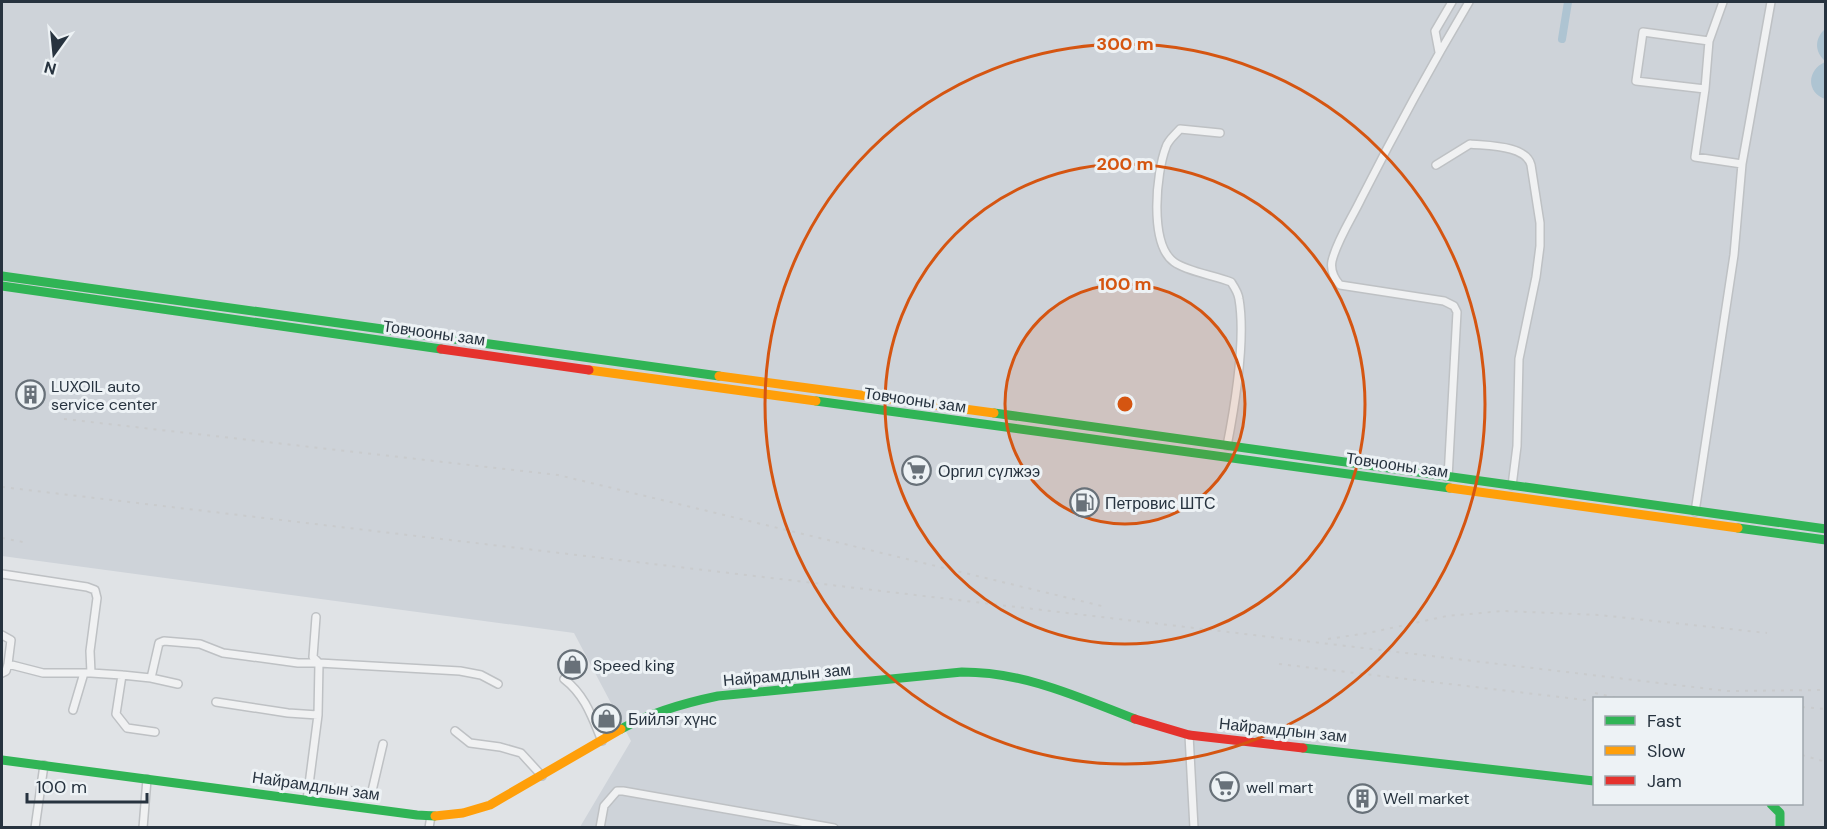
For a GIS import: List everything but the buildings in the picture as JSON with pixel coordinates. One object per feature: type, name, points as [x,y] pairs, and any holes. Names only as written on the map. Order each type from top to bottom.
[{"type":"main road","name":"Товчооны зам","points":[[2,276],[392,332],[1826,529]]},
{"type":"main road","name":"Товчооны зам","points":[[2,286],[433,348],[1826,540]]},
{"type":"main road","name":"Найрамдлын зам","points":[[2,760],[430,816],[461,814],[503,799],[658,711],[705,698],[944,674],[989,672],[1043,683],[1135,721],[1189,735],[1593,781]]},
{"type":"main road","points":[[1772,805],[1780,813],[1780,828]]},
{"type":"street","points":[[1439,52],[1435,31],[1452,2]]},
{"type":"street","points":[[1448,487],[1457,312],[1454,306],[1444,301],[1341,285],[1335,279],[1331,268],[1338,246],[1371,179],[1439,52],[1469,2]]},
{"type":"street","points":[[1723,2],[1710,41],[1695,157],[1742,164]]},
{"type":"street","points":[[1695,512],[1734,255],[1742,164],[1771,2]]},
{"type":"street","points":[[1705,89],[1636,81],[1643,32],[1710,41]]},
{"type":"street","points":[[1220,133],[1180,129],[1166,145],[1157,194],[1158,231],[1163,249],[1174,263],[1231,282],[1239,298],[1238,369],[1227,446]]},
{"type":"street","points":[[1436,165],[1470,144],[1518,151],[1527,157],[1531,165],[1540,223],[1540,246],[1519,359],[1517,446],[1512,486]]},
{"type":"street","points":[[2,574],[95,590],[97,598],[88,673],[73,710]]},
{"type":"street","points":[[306,800],[318,715],[319,663],[313,657],[316,617]]},
{"type":"street","points":[[2,635],[11,640],[6,672],[2,673]]},
{"type":"street","points":[[151,678],[156,647],[164,641],[200,644],[223,653],[298,663],[460,671],[481,675],[498,684]]},
{"type":"street","points":[[8,664],[43,673],[122,675],[178,684]]},
{"type":"street","points":[[122,675],[116,714],[127,728],[155,732]]},
{"type":"street","points":[[564,679],[584,699],[602,741]]},
{"type":"street","points":[[216,702],[288,713],[318,715]]},
{"type":"street","points":[[455,731],[470,743],[500,747],[521,753],[542,776]]},
{"type":"street","points":[[1189,735],[1194,828]]},
{"type":"street","points":[[309,785],[354,792],[372,791],[383,744]]},
{"type":"street","points":[[35,828],[44,765]]},
{"type":"street","points":[[143,828],[147,779]]},
{"type":"street","points":[[600,828],[604,806],[617,791],[623,791],[834,828]]},
{"type":"street","points":[[429,828],[430,816]]},
{"type":"shaded area","points":[[2,2],[1825,2],[1825,827],[580,827],[631,741],[574,633],[2,556]]},
{"type":"water","points":[[1825,29],[1825,61],[1817,45],[1819,36]]},
{"type":"water","points":[[1825,62],[1825,99],[1814,91],[1811,81],[1815,70]]},
{"type":"waterway","points":[[1562,39],[1568,2]]},
{"type":"railway","points":[[64,419],[558,475],[1106,607]]},
{"type":"railway","points":[[2,487],[1727,691],[1826,690]]},
{"type":"railway","points":[[2,538],[23,542]]},
{"type":"railway","points":[[1328,639],[1447,616],[1503,611],[1599,615],[1767,633]]},
{"type":"railway","points":[[1279,664],[1593,701]]},
{"type":"railway","points":[[1595,693],[1613,697]]},
{"type":"railway","points":[[1803,707],[1826,709]]},
{"type":"railway","points":[[1803,755],[1826,762]]},
{"type":"traffic: fast","points":[[2,276],[719,376]]},
{"type":"traffic: fast","points":[[2,286],[441,349]]},
{"type":"traffic: fast","points":[[816,401],[1450,488]]},
{"type":"traffic: fast","points":[[994,413],[1826,529]]},
{"type":"traffic: fast","points":[[1738,528],[1826,540]]},
{"type":"traffic: fast","points":[[621,729],[668,709],[718,696],[962,672],[1008,676],[1029,681],[1072,694],[1135,719]]},
{"type":"traffic: fast","points":[[1303,748],[1593,781]]},
{"type":"traffic: fast","points":[[2,760],[435,816]]},
{"type":"traffic: fast","points":[[1772,805],[1780,813],[1780,828]]},
{"type":"traffic: slow","points":[[589,370],[816,401]]},
{"type":"traffic: slow","points":[[719,376],[994,413]]},
{"type":"traffic: slow","points":[[1450,488],[1738,528]]},
{"type":"traffic: slow","points":[[435,816],[463,813],[490,805],[621,729]]},
{"type":"traffic: jam","points":[[441,349],[589,370]]},
{"type":"traffic: jam","points":[[1135,719],[1189,735],[1303,748]]},
{"type":"place","name":"LUXOIL auto service center","points":[[30,395]]},
{"type":"place","name":"Оргил сүлжээ","points":[[917,471]]},
{"type":"place","name":"Петровис ШТС","points":[[1084,503]]},
{"type":"place","name":"Speed king","points":[[572,665]]},
{"type":"place","name":"Бийлэг хүнс","points":[[607,719]]},
{"type":"place","name":"well mart","points":[[1225,787]]},
{"type":"place","name":"Well market","points":[[1362,798]]}]
